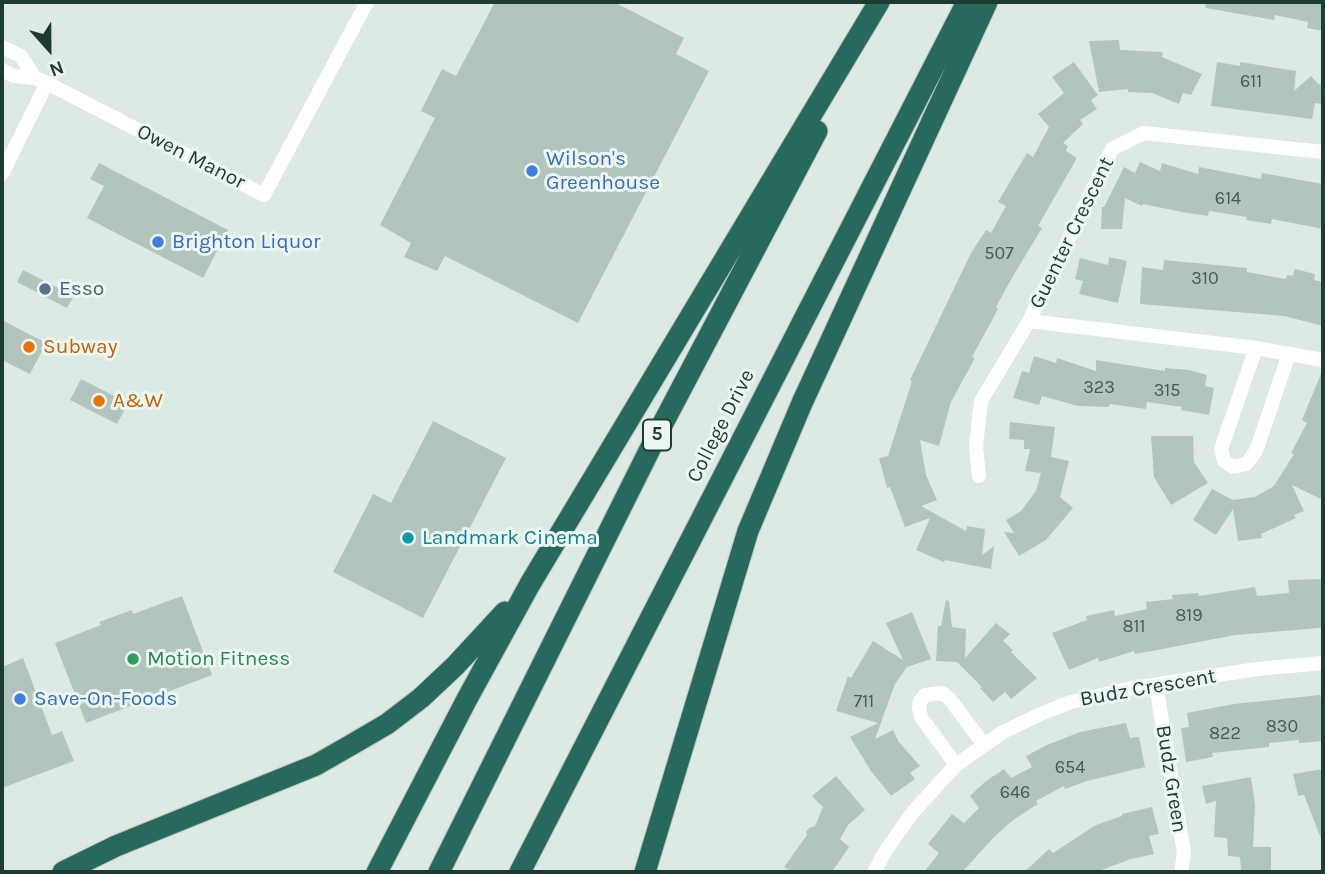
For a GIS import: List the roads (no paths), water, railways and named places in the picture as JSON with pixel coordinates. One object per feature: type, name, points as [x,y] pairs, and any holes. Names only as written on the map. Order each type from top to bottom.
[{"type":"highway","points":[[377,872],[530,584],[881,2]]},
{"type":"highway","name":"5","points":[[439,872],[655,440],[881,2]]},
{"type":"highway","name":"College Drive","points":[[520,872],[967,2]]},
{"type":"highway","points":[[645,872],[748,531],[802,404],[987,2]]},
{"type":"highway","points":[[63,872],[116,846],[316,765],[387,724],[421,698],[455,666],[530,584]]},
{"type":"street","name":"Owen Manor","points":[[41,81],[264,195],[367,2]]},
{"type":"street","points":[[2,47],[21,56],[41,81]]},
{"type":"street","points":[[2,70],[14,76],[41,81]]},
{"type":"street","points":[[2,174],[41,81]]},
{"type":"street","name":"Guenter Crescent","points":[[1323,152],[1144,133],[1112,149],[1030,321],[1256,348],[1323,360]]},
{"type":"street","points":[[979,476],[976,446],[981,401],[1030,321]]},
{"type":"street","points":[[1256,348],[1221,449],[1224,461],[1233,467],[1246,464],[1256,451],[1289,354]]},
{"type":"street","name":"Budz Crescent","points":[[874,872],[913,812],[956,765],[1003,732],[1071,702],[1257,669],[1323,663]]},
{"type":"street","name":"Budz Green","points":[[1156,685],[1184,853],[1181,872]]},
{"type":"street","points":[[956,765],[921,717],[920,701],[925,695],[942,693],[949,698],[984,745]]},
{"type":"place","name":"Wilson's Greenhouse","points":[[532,171]]},
{"type":"place","name":"Brighton Liquor","points":[[158,242]]},
{"type":"place","name":"Esso","points":[[45,289]]},
{"type":"place","name":"Subway","points":[[29,347]]},
{"type":"place","name":"A&W","points":[[99,401]]},
{"type":"place","name":"Landmark Cinema","points":[[408,538]]},
{"type":"place","name":"Motion Fitness","points":[[133,659]]},
{"type":"place","name":"Save-On-Foods","points":[[20,699]]}]
